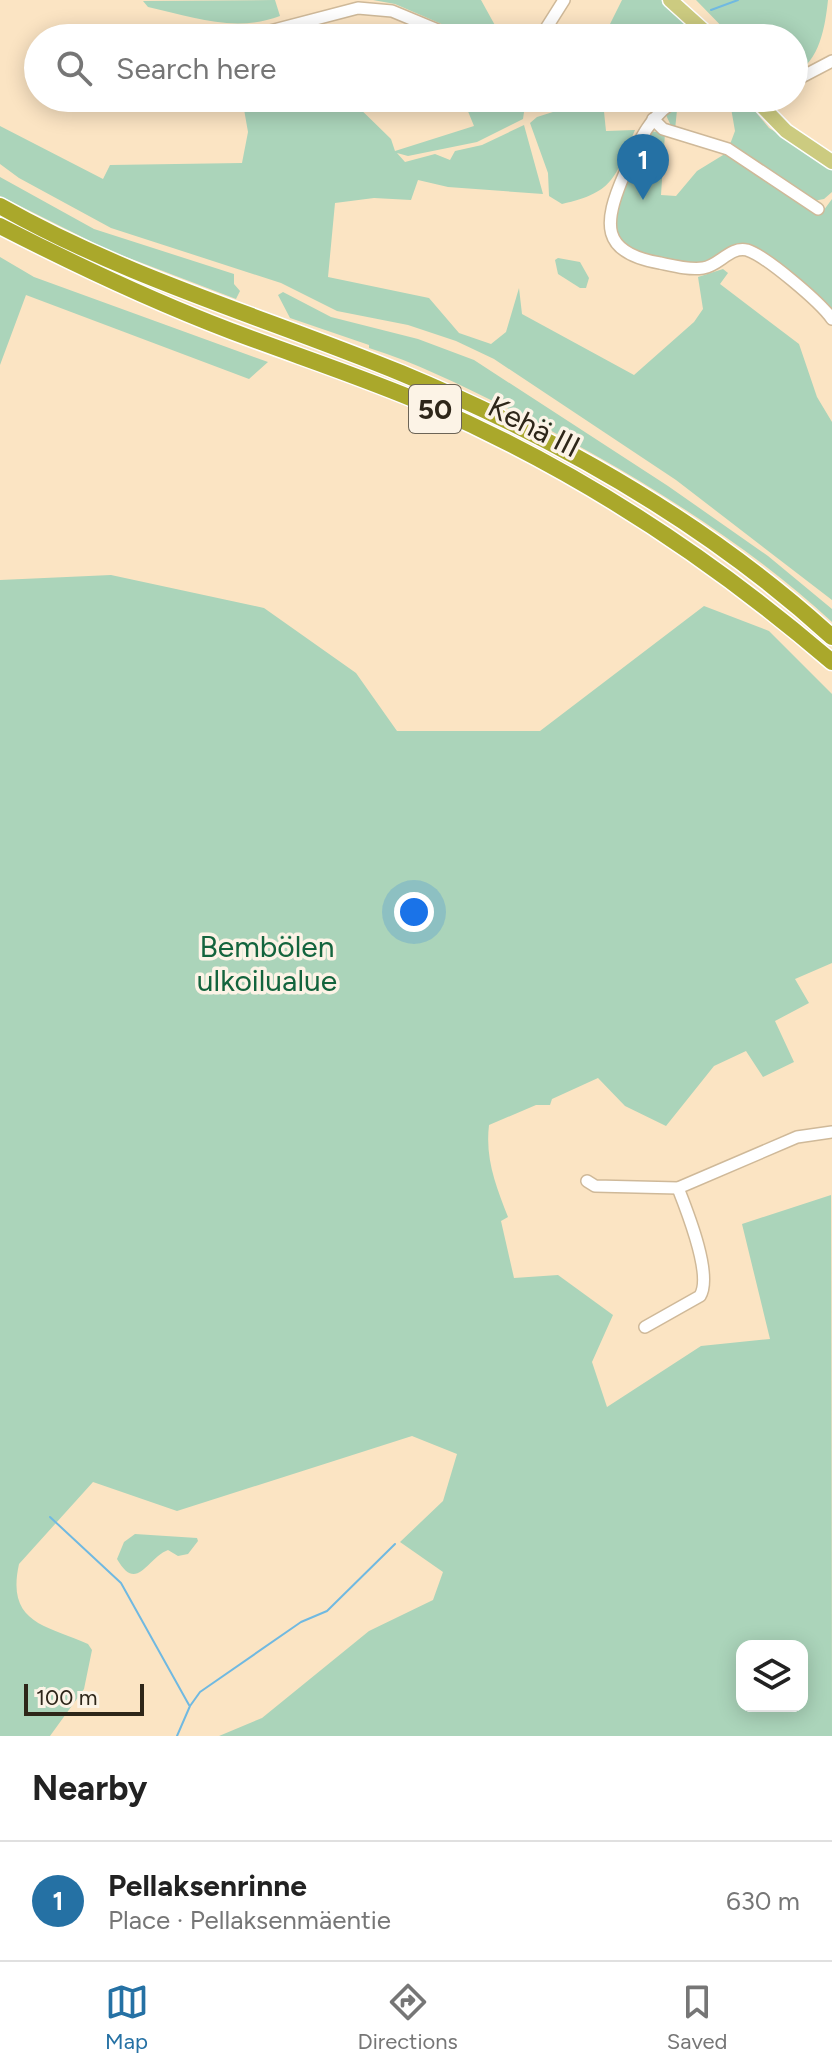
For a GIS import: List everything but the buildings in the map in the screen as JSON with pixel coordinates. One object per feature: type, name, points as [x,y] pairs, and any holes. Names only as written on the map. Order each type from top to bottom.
[{"type":"highway","name":"Kehä III","points":[[0,206],[155,280],[399,373],[554,445],[680,521],[755,575],[832,637]]},
{"type":"highway","name":"Kehä III","points":[[0,226],[129,290],[430,406],[514,446],[612,500],[673,539],[741,588],[832,662]]},
{"type":"main road","points":[[670,0],[697,24]]},
{"type":"main road","points":[[769,112],[786,131],[832,162]]},
{"type":"street","points":[[549,24],[564,0]]},
{"type":"street","points":[[297,24],[358,8],[392,11],[423,24]]},
{"type":"street","points":[[808,74],[832,61]]},
{"type":"street","points":[[662,112],[653,119],[629,164],[610,211],[611,234],[618,246],[638,260],[700,269],[734,251],[750,251],[820,303],[832,319]]},
{"type":"street","points":[[653,119],[663,129],[728,149],[818,209]]},
{"type":"street","points":[[587,1181],[595,1186],[678,1188],[797,1137],[832,1132]]},
{"type":"street","points":[[645,1327],[700,1296],[704,1290],[697,1244],[678,1188]]},
{"type":"green space","points":[[275,0],[280,16],[246,23],[198,19],[148,7],[143,1]]},
{"type":"green space","points":[[373,0],[481,0],[494,24],[441,24],[395,4]]},
{"type":"green space","points":[[622,0],[667,0],[692,24],[610,24]]},
{"type":"green space","points":[[696,0],[828,0],[820,42],[808,63],[808,24],[719,24]]},
{"type":"green space","points":[[244,112],[363,112],[391,139],[395,151],[474,126],[468,112],[524,112],[523,119],[477,142],[408,156],[397,153],[405,162],[435,154],[450,160],[455,151],[482,145],[524,125],[543,194],[448,187],[418,180],[411,200],[374,198],[335,203],[328,277],[429,298],[459,333],[491,344],[506,332],[519,288],[522,314],[634,375],[694,322],[703,309],[698,277],[723,269],[728,273],[720,284],[799,344],[817,397],[832,422],[832,600],[676,480],[494,359],[456,341],[408,325],[337,311],[281,283],[111,228],[19,178],[0,164],[0,126],[103,179],[110,165],[242,163],[248,132]]},
{"type":"green space","points":[[553,112],[604,112],[606,131],[635,130],[611,180],[593,194],[562,204],[549,196],[548,173],[530,123]]},
{"type":"green space","points":[[677,112],[675,130],[672,128],[666,115]]},
{"type":"green space","points":[[732,112],[756,112],[769,128],[832,166],[832,192],[824,199],[813,201],[729,147],[735,131]]},
{"type":"green space","points":[[649,131],[665,133],[661,195],[676,196],[697,171],[728,152],[821,214],[832,199],[832,312],[823,299],[745,244],[738,244],[711,262],[699,265],[631,252],[614,235],[613,208]]},
{"type":"green space","points":[[0,177],[94,229],[234,274],[234,284],[240,291],[236,299],[108,250],[0,196]]},
{"type":"green space","points":[[0,257],[34,277],[268,362],[249,379],[26,295],[0,365]]},
{"type":"green space","points":[[555,260],[580,262],[589,278],[586,288],[580,288],[558,274]]},
{"type":"green space","points":[[283,292],[331,317],[418,339],[474,360],[668,486],[768,556],[832,609],[832,622],[796,590],[717,531],[632,477],[546,428],[454,382],[369,348],[369,345],[290,318],[278,295]]},
{"type":"green space","name":"Bembölen ulkoilualue","points":[[111,575],[264,608],[356,673],[397,731],[540,731],[704,606],[769,631],[832,694],[832,963],[795,979],[809,1003],[775,1021],[794,1062],[763,1077],[746,1051],[714,1066],[666,1126],[625,1106],[598,1078],[552,1099],[550,1105],[536,1105],[489,1125],[488,1137],[492,1172],[508,1217],[501,1221],[514,1278],[558,1275],[613,1315],[592,1362],[607,1407],[701,1346],[770,1339],[742,1224],[831,1195],[832,1736],[219,1736],[262,1718],[369,1631],[433,1600],[443,1572],[400,1542],[443,1501],[457,1454],[412,1436],[177,1511],[93,1482],[19,1564],[16,1584],[18,1599],[32,1619],[88,1644],[92,1650],[84,1689],[50,1736],[0,1736],[0,580]]},
{"type":"green space","points":[[135,1534],[197,1538],[198,1541],[188,1554],[178,1556],[168,1550],[136,1574],[124,1569],[117,1559],[124,1542]]},
{"type":"waterway","points":[[711,10],[738,0]]},
{"type":"waterway","points":[[50,1517],[121,1583],[189,1705]]},
{"type":"waterway","points":[[177,1736],[200,1692],[301,1622],[327,1611],[395,1544]]},
{"type":"place","name":"Pellaksenrinne","points":[[643,200]]}]
